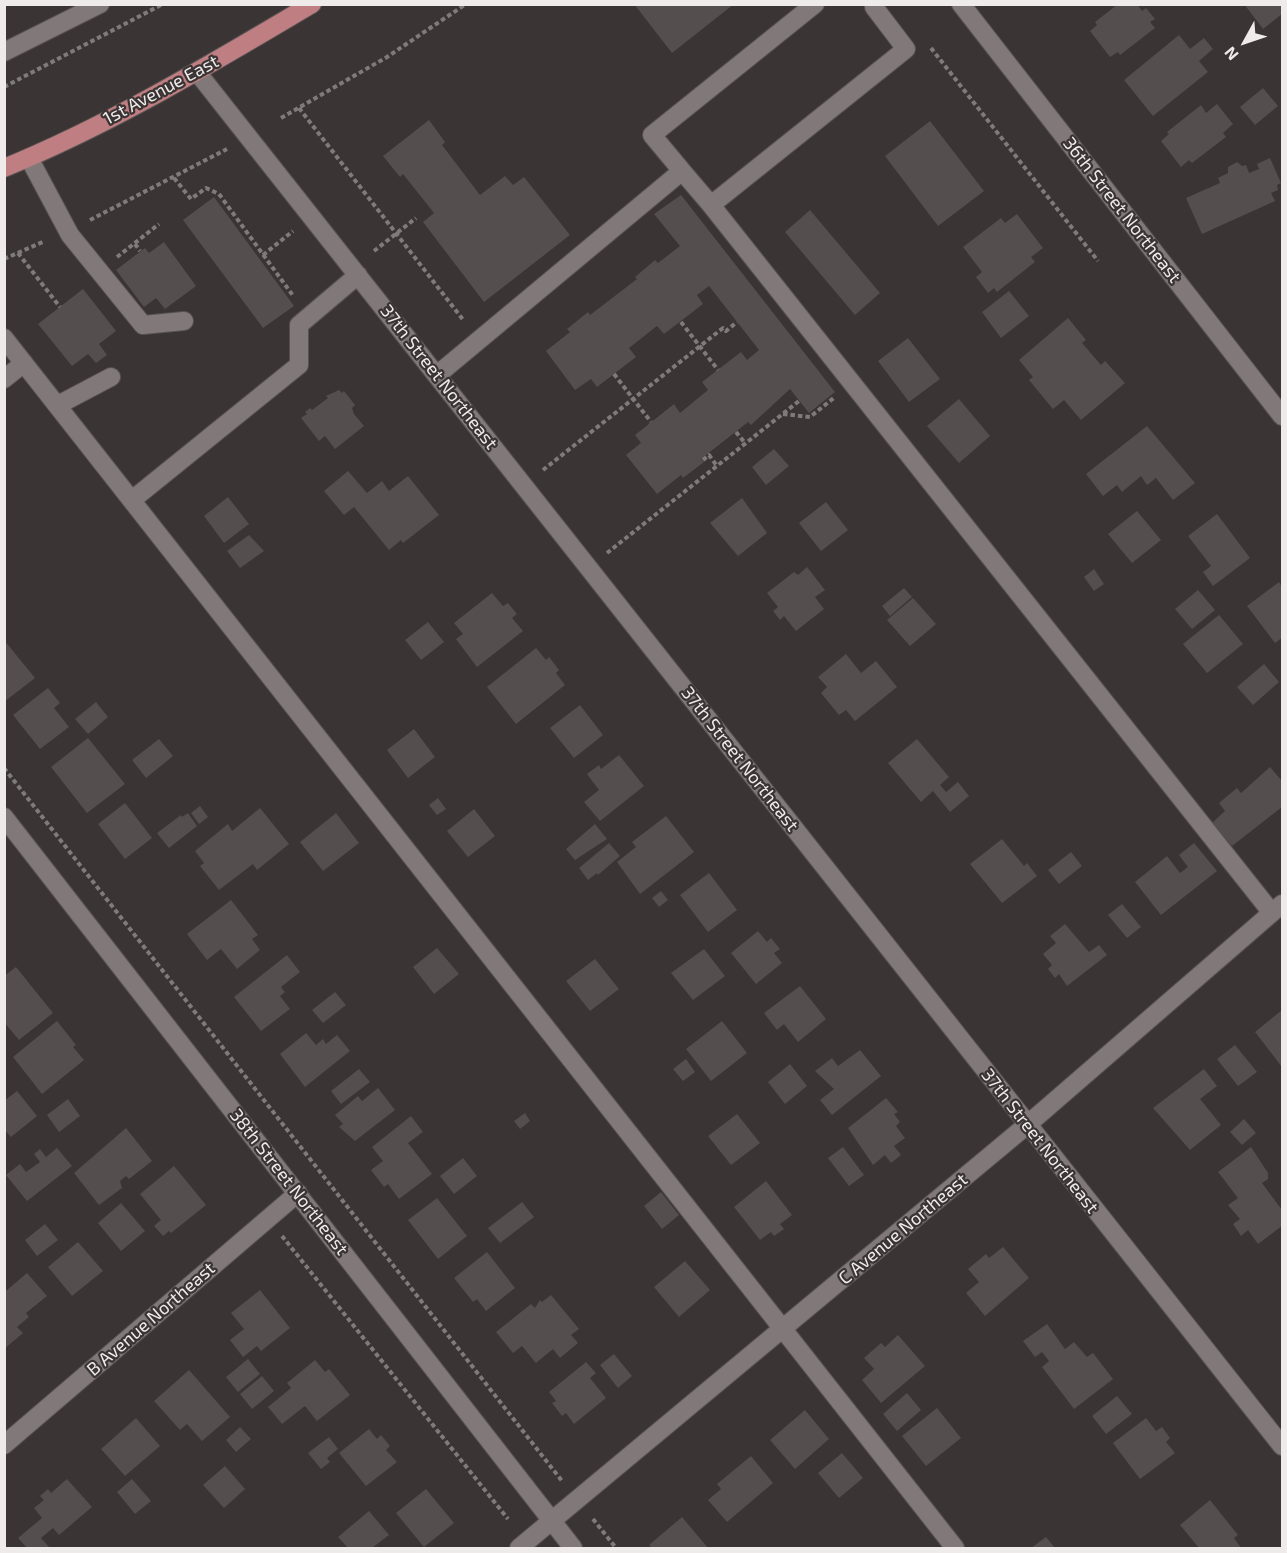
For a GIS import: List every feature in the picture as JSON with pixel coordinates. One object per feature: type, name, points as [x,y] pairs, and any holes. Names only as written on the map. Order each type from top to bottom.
[{"type":"main road","name":"1st Avenue East","points":[[4,168],[50,150],[197,72],[312,4]]},
{"type":"street","points":[[4,52],[100,4]]},
{"type":"street","points":[[815,4],[652,135],[711,205],[1277,909]]},
{"type":"street","name":"36th Street Northeast","points":[[961,4],[1282,416]]},
{"type":"street","points":[[711,205],[906,49],[875,5]]},
{"type":"street","name":"37th Street Northeast","points":[[197,72],[1282,1446]]},
{"type":"street","points":[[29,158],[68,231],[143,325],[184,321]]},
{"type":"street","points":[[436,375],[682,171]]},
{"type":"street","points":[[132,500],[299,365],[299,325],[358,275]]},
{"type":"street","points":[[4,338],[954,1548]]},
{"type":"street","points":[[4,379],[24,363]]},
{"type":"street","points":[[58,405],[111,377]]},
{"type":"street","name":"38th Street Northeast","points":[[4,817],[573,1548]]},
{"type":"street","name":"C Avenue Northeast","points":[[519,1548],[783,1331],[1028,1125],[1277,909]]},
{"type":"street","name":"B Avenue Northeast","points":[[4,1445],[298,1194]]},
{"type":"path","points":[[4,87],[163,4]]},
{"type":"path","points":[[281,118],[387,57],[466,4]]},
{"type":"path","points":[[926,41],[1098,261]]},
{"type":"path","points":[[299,108],[468,327]]},
{"type":"path","points":[[4,259],[68,231],[234,145]]},
{"type":"path","points":[[174,178],[191,199],[206,188],[215,190],[299,304]]},
{"type":"path","points":[[374,251],[416,218]]},
{"type":"path","points":[[115,258],[159,224]]},
{"type":"path","points":[[263,255],[299,226]]},
{"type":"path","points":[[135,244],[140,251]]},
{"type":"path","points":[[18,253],[60,307]]},
{"type":"path","points":[[681,322],[717,370]]},
{"type":"path","points":[[544,468],[723,328],[726,331],[737,322]]},
{"type":"path","points":[[614,374],[651,422]]},
{"type":"path","points":[[783,414],[810,417],[836,396]]},
{"type":"path","points":[[609,551],[799,401]]},
{"type":"path","points":[[736,432],[745,443]]},
{"type":"path","points":[[703,460],[709,455],[717,466]]},
{"type":"path","points":[[4,768],[563,1482]]},
{"type":"path","points":[[268,1219],[508,1519]]},
{"type":"path","points":[[593,1519],[616,1548]]},
{"type":"building","points":[[634,4],[734,4],[672,53]]},
{"type":"building","points":[[1118,4],[1137,4],[1142,11],[1146,8],[1155,19],[1150,22],[1155,28],[1120,55],[1118,52],[1110,57],[1090,31],[1097,25],[1095,22]]},
{"type":"building","points":[[1244,4],[1282,4],[1282,14],[1263,29]]},
{"type":"building","points":[[1179,35],[1190,49],[1204,38],[1213,49],[1199,61],[1208,72],[1153,116],[1124,80]]},
{"type":"building","points":[[1263,88],[1278,106],[1255,125],[1240,107]]},
{"type":"building","points":[[1217,104],[1233,124],[1223,133],[1226,137],[1192,163],[1189,160],[1181,167],[1161,141],[1169,134],[1167,132],[1201,105],[1206,113]]},
{"type":"building","points":[[429,120],[445,142],[442,145],[480,195],[505,176],[513,185],[524,177],[570,235],[484,302],[423,222],[434,213],[403,174],[400,177],[383,156]]},
{"type":"building","points":[[930,121],[984,191],[938,226],[885,156]]},
{"type":"building","points":[[1270,158],[1281,183],[1277,185],[1278,190],[1271,193],[1275,201],[1202,234],[1186,198],[1220,183],[1218,178],[1228,173],[1228,167],[1237,162],[1242,166],[1246,165],[1249,173],[1259,169],[1257,164]]},
{"type":"building","points":[[681,195],[835,392],[809,413],[790,389],[751,425],[748,422],[701,459],[704,462],[683,478],[681,475],[657,494],[626,455],[641,443],[635,435],[674,404],[680,413],[708,390],[702,382],[741,352],[747,360],[759,350],[709,286],[697,295],[703,304],[664,334],[657,326],[629,348],[636,357],[597,387],[591,379],[575,390],[546,351],[570,332],[567,329],[588,312],[590,315],[637,279],[635,277],[655,260],[658,263],[680,246],[654,214]]},
{"type":"building","points":[[214,197],[294,306],[263,328],[183,220]]},
{"type":"building","points":[[810,210],[880,293],[855,315],[785,232]]},
{"type":"building","points":[[1017,214],[1043,248],[1031,257],[1035,262],[997,292],[994,288],[988,293],[976,277],[982,272],[963,247],[1001,218],[1005,223]]},
{"type":"building","points":[[164,242],[196,286],[165,309],[156,298],[144,307],[116,270],[145,248],[149,253]]},
{"type":"building","points":[[83,289],[116,331],[99,344],[107,355],[96,363],[88,354],[72,366],[38,324]]},
{"type":"building","points":[[1009,291],[1029,316],[1001,338],[982,312]]},
{"type":"building","points":[[1068,318],[1086,340],[1082,343],[1101,365],[1105,361],[1125,383],[1081,420],[1064,400],[1053,409],[1029,380],[1033,377],[1019,360]]},
{"type":"building","points":[[908,338],[940,379],[909,402],[878,361]]},
{"type":"building","points":[[339,390],[342,393],[344,391],[355,405],[352,408],[354,414],[364,426],[335,449],[325,436],[319,441],[301,418],[310,408],[312,410],[328,398],[326,396]]},
{"type":"building","points":[[959,399],[990,436],[959,463],[927,426]]},
{"type":"building","points":[[1147,426],[1195,483],[1173,500],[1156,478],[1147,485],[1141,476],[1122,492],[1117,485],[1103,496],[1086,474]]},
{"type":"building","points":[[774,449],[789,466],[766,485],[752,467]]},
{"type":"building","points":[[348,471],[367,493],[382,481],[389,491],[408,476],[439,515],[403,543],[401,540],[389,550],[354,507],[344,515],[324,491]]},
{"type":"building","points":[[228,497],[249,524],[224,543],[204,516]]},
{"type":"building","points":[[742,498],[767,533],[738,556],[710,523]]},
{"type":"building","points":[[826,502],[848,530],[821,551],[799,523]]},
{"type":"building","points":[[1137,511],[1161,540],[1132,563],[1108,534]]},
{"type":"building","points":[[1217,514],[1250,558],[1213,586],[1203,572],[1211,566],[1188,536]]},
{"type":"building","points":[[249,535],[264,551],[240,568],[227,551]]},
{"type":"building","points":[[807,567],[825,590],[815,597],[824,609],[796,631],[784,616],[780,620],[773,611],[778,607],[767,593],[794,572],[798,575]]},
{"type":"building","points":[[1094,569],[1104,584],[1094,591],[1084,577]]},
{"type":"building","points":[[1279,582],[1282,587],[1282,638],[1275,643],[1247,606]]},
{"type":"building","points":[[904,588],[912,597],[890,616],[882,606]]},
{"type":"building","points":[[1198,590],[1215,610],[1192,629],[1175,609]]},
{"type":"building","points":[[492,593],[503,606],[508,603],[517,614],[512,618],[523,631],[477,667],[456,639],[463,634],[454,623]]},
{"type":"building","points":[[913,598],[936,624],[910,646],[887,620]]},
{"type":"building","points":[[1219,615],[1243,644],[1207,673],[1183,644]]},
{"type":"building","points":[[428,622],[444,642],[421,660],[405,640]]},
{"type":"building","points":[[4,640],[35,678],[4,702]]},
{"type":"building","points":[[536,648],[546,660],[549,657],[559,670],[556,673],[565,685],[516,724],[487,687]]},
{"type":"building","points":[[846,654],[861,673],[876,661],[897,687],[855,721],[846,710],[839,715],[821,693],[827,687],[818,677]]},
{"type":"building","points":[[1264,664],[1279,682],[1253,705],[1237,687]]},
{"type":"building","points":[[48,688],[60,703],[54,708],[69,727],[40,749],[13,715]]},
{"type":"building","points":[[96,702],[108,717],[88,734],[75,719]]},
{"type":"building","points":[[580,705],[603,735],[574,758],[550,728]]},
{"type":"building","points":[[414,729],[435,757],[408,778],[387,750]]},
{"type":"building","points":[[88,738],[125,784],[87,813],[51,767]]},
{"type":"building","points":[[159,739],[173,756],[146,778],[132,760]]},
{"type":"building","points":[[917,739],[949,777],[940,785],[946,792],[958,782],[969,796],[950,812],[933,791],[921,802],[888,763]]},
{"type":"building","points":[[619,755],[644,786],[600,821],[584,802],[599,790],[587,774],[599,765],[601,769]]},
{"type":"building","points":[[1270,767],[1282,781],[1282,807],[1232,846],[1212,823],[1225,811],[1219,803],[1237,788],[1241,793]]},
{"type":"building","points":[[438,798],[446,809],[437,815],[429,805]]},
{"type":"building","points":[[125,803],[152,838],[125,859],[98,824]]},
{"type":"building","points":[[200,806],[208,817],[199,824],[191,813]]},
{"type":"building","points":[[260,808],[289,844],[257,870],[253,864],[219,890],[200,866],[204,863],[195,851],[228,824],[232,831]]},
{"type":"building","points":[[474,809],[495,836],[468,857],[447,831]]},
{"type":"building","points":[[188,813],[197,826],[169,848],[157,833],[181,815],[182,817]]},
{"type":"building","points":[[336,813],[359,843],[323,871],[300,842]]},
{"type":"building","points":[[666,816],[694,852],[640,894],[617,862],[636,847],[632,842]]},
{"type":"building","points":[[595,824],[607,839],[575,860],[566,849]]},
{"type":"building","points":[[1002,839],[1024,866],[1027,863],[1037,876],[1002,903],[970,864]]},
{"type":"building","points":[[609,843],[620,856],[598,875],[597,873],[588,880],[579,868]]},
{"type":"building","points":[[1194,843],[1217,871],[1161,915],[1135,882],[1167,856],[1180,873],[1188,867],[1179,855]]},
{"type":"building","points":[[1071,852],[1082,866],[1059,884],[1048,870]]},
{"type":"building","points":[[709,873],[737,910],[708,932],[680,895]]},
{"type":"building","points":[[661,891],[668,900],[659,907],[652,898]]},
{"type":"building","points":[[231,900],[258,935],[252,939],[260,950],[237,969],[221,949],[207,960],[187,934]]},
{"type":"building","points":[[1122,904],[1141,927],[1127,938],[1108,915]]},
{"type":"building","points":[[1065,924],[1089,952],[1099,945],[1107,955],[1067,986],[1059,974],[1055,978],[1048,969],[1052,965],[1043,954],[1056,943],[1050,936]]},
{"type":"building","points":[[758,931],[767,942],[771,938],[780,949],[774,953],[782,963],[756,984],[731,953]]},
{"type":"building","points":[[437,948],[459,974],[434,994],[413,967]]},
{"type":"building","points":[[704,949],[725,976],[693,1000],[671,973]]},
{"type":"building","points":[[287,955],[300,972],[281,987],[285,992],[280,996],[290,1009],[261,1031],[234,997]]},
{"type":"building","points":[[595,959],[619,989],[590,1011],[566,981]]},
{"type":"building","points":[[16,967],[53,1013],[19,1040],[4,1022],[4,976]]},
{"type":"building","points":[[800,986],[826,1019],[798,1042],[784,1024],[777,1030],[764,1013]]},
{"type":"building","points":[[335,992],[346,1005],[323,1023],[312,1010]]},
{"type":"building","points":[[1282,1010],[1282,1067],[1255,1032]]},
{"type":"building","points":[[57,1021],[76,1045],[73,1047],[84,1060],[42,1094],[13,1057]]},
{"type":"building","points":[[722,1021],[747,1053],[711,1081],[686,1049]]},
{"type":"building","points":[[306,1033],[316,1045],[323,1039],[326,1044],[337,1035],[350,1051],[305,1087],[280,1054]]},
{"type":"building","points":[[1235,1045],[1257,1072],[1238,1086],[1217,1059]]},
{"type":"building","points":[[860,1050],[881,1076],[832,1115],[820,1100],[834,1089],[815,1071],[832,1058],[838,1066]]},
{"type":"building","points":[[686,1059],[695,1072],[683,1081],[673,1069]]},
{"type":"building","points":[[790,1064],[807,1086],[785,1104],[768,1082]]},
{"type":"building","points":[[359,1069],[370,1082],[341,1104],[331,1091]]},
{"type":"building","points":[[1204,1069],[1217,1086],[1200,1099],[1221,1125],[1190,1150],[1153,1108]]},
{"type":"building","points":[[378,1088],[395,1110],[355,1141],[339,1127],[343,1124],[335,1115],[358,1096],[362,1101]]},
{"type":"building","points":[[17,1091],[37,1116],[11,1137],[4,1129],[4,1101]]},
{"type":"building","points":[[886,1098],[898,1112],[894,1114],[900,1122],[896,1126],[905,1138],[894,1146],[901,1155],[891,1163],[885,1155],[873,1165],[848,1128]]},
{"type":"building","points":[[68,1099],[80,1116],[59,1132],[47,1115]]},
{"type":"building","points":[[525,1113],[530,1121],[520,1129],[514,1121]]},
{"type":"building","points":[[737,1114],[760,1143],[731,1165],[708,1136]]},
{"type":"building","points":[[411,1116],[423,1132],[408,1143],[432,1174],[399,1199],[388,1184],[384,1187],[371,1170],[383,1161],[372,1147]]},
{"type":"building","points":[[1244,1119],[1256,1133],[1242,1145],[1230,1132]]},
{"type":"building","points":[[126,1128],[152,1161],[129,1179],[126,1176],[120,1181],[122,1188],[99,1205],[74,1173]]},
{"type":"building","points":[[843,1147],[864,1175],[849,1186],[828,1158]]},
{"type":"building","points":[[1251,1147],[1268,1173],[1268,1179],[1262,1183],[1282,1210],[1282,1226],[1258,1244],[1248,1230],[1241,1236],[1233,1224],[1240,1219],[1228,1205],[1238,1198],[1218,1172]]},
{"type":"building","points":[[57,1148],[72,1166],[27,1201],[6,1175],[20,1164],[26,1172],[40,1162],[34,1154],[40,1149],[46,1157]]},
{"type":"building","points":[[463,1158],[477,1176],[454,1194],[440,1176]]},
{"type":"building","points":[[174,1166],[206,1205],[171,1233],[169,1231],[163,1236],[154,1226],[161,1220],[140,1194]]},
{"type":"building","points":[[766,1181],[792,1215],[780,1224],[784,1229],[774,1236],[771,1232],[760,1240],[734,1207]]},
{"type":"building","points":[[661,1192],[679,1215],[662,1229],[644,1206]]},
{"type":"building","points":[[437,1198],[467,1236],[438,1259],[408,1220]]},
{"type":"building","points":[[522,1202],[534,1217],[500,1243],[488,1228]]},
{"type":"building","points":[[121,1203],[145,1231],[121,1251],[98,1223]]},
{"type":"building","points":[[45,1224],[58,1240],[37,1256],[25,1240]]},
{"type":"building","points":[[78,1242],[103,1271],[72,1296],[48,1267]]},
{"type":"building","points":[[1003,1247],[1029,1278],[985,1316],[966,1293],[979,1282],[968,1269],[986,1254],[989,1258]]},
{"type":"building","points":[[487,1252],[515,1288],[486,1311],[477,1299],[473,1302],[454,1278]]},
{"type":"building","points":[[685,1261],[710,1290],[679,1317],[654,1287]]},
{"type":"building","points":[[27,1273],[47,1296],[26,1313],[29,1317],[17,1327],[23,1333],[4,1349],[4,1289],[7,1290]]},
{"type":"building","points":[[260,1290],[290,1328],[261,1351],[257,1346],[243,1357],[230,1340],[244,1329],[231,1313]]},
{"type":"building","points":[[551,1295],[579,1329],[571,1335],[578,1343],[560,1358],[553,1349],[536,1363],[522,1346],[513,1353],[496,1332],[531,1304],[535,1308],[540,1300],[542,1302]]},
{"type":"building","points":[[1047,1324],[1065,1349],[1074,1342],[1087,1357],[1093,1353],[1113,1379],[1074,1409],[1042,1367],[1049,1361],[1042,1352],[1035,1357],[1023,1341]]},
{"type":"building","points":[[898,1335],[925,1366],[881,1403],[862,1380],[874,1369],[864,1358],[881,1343],[885,1347]]},
{"type":"building","points":[[614,1354],[632,1376],[618,1388],[600,1365]]},
{"type":"building","points":[[248,1359],[260,1374],[238,1392],[226,1377]]},
{"type":"building","points":[[315,1360],[325,1372],[329,1369],[350,1395],[317,1421],[305,1406],[282,1424],[268,1407],[291,1388],[287,1383]]},
{"type":"building","points":[[586,1362],[596,1373],[590,1378],[606,1398],[574,1424],[566,1413],[562,1416],[552,1403],[556,1401],[549,1392]]},
{"type":"building","points":[[189,1370],[230,1417],[202,1441],[187,1424],[180,1430],[154,1401]]},
{"type":"building","points":[[262,1376],[274,1391],[252,1409],[240,1394]]},
{"type":"building","points":[[907,1393],[921,1410],[897,1431],[883,1414]]},
{"type":"building","points":[[1117,1396],[1132,1414],[1106,1434],[1092,1416]]},
{"type":"building","points":[[937,1408],[961,1438],[926,1466],[902,1436]]},
{"type":"building","points":[[805,1410],[829,1439],[795,1469],[770,1440]]},
{"type":"building","points":[[136,1418],[160,1446],[125,1476],[101,1449]]},
{"type":"building","points":[[1146,1418],[1156,1431],[1162,1427],[1170,1438],[1166,1442],[1175,1453],[1140,1479],[1113,1443]]},
{"type":"building","points":[[240,1427],[251,1439],[236,1452],[226,1440]]},
{"type":"building","points":[[369,1429],[377,1439],[381,1435],[390,1446],[386,1450],[397,1462],[366,1486],[339,1453]]},
{"type":"building","points":[[329,1437],[338,1449],[327,1458],[330,1462],[321,1469],[308,1453]]},
{"type":"building","points":[[842,1453],[863,1478],[839,1498],[818,1473]]},
{"type":"building","points":[[751,1456],[773,1483],[727,1522],[708,1500],[721,1489],[717,1484]]},
{"type":"building","points":[[225,1466],[245,1489],[224,1508],[203,1485]]},
{"type":"building","points":[[67,1479],[92,1507],[59,1535],[53,1528],[41,1538],[50,1548],[27,1548],[18,1538],[42,1518],[34,1508],[44,1500],[40,1496],[48,1489],[51,1493]]},
{"type":"building","points":[[132,1479],[151,1501],[135,1514],[117,1492]]},
{"type":"building","points":[[426,1489],[454,1523],[424,1547],[396,1513]]},
{"type":"building","points":[[1210,1500],[1238,1535],[1234,1538],[1241,1548],[1199,1548],[1180,1525]]},
{"type":"building","points":[[369,1511],[389,1535],[372,1548],[348,1548],[338,1537]]},
{"type":"building","points":[[682,1517],[708,1548],[652,1548],[649,1545]]},
{"type":"building","points":[[1046,1537],[1055,1548],[1031,1548]]}]
